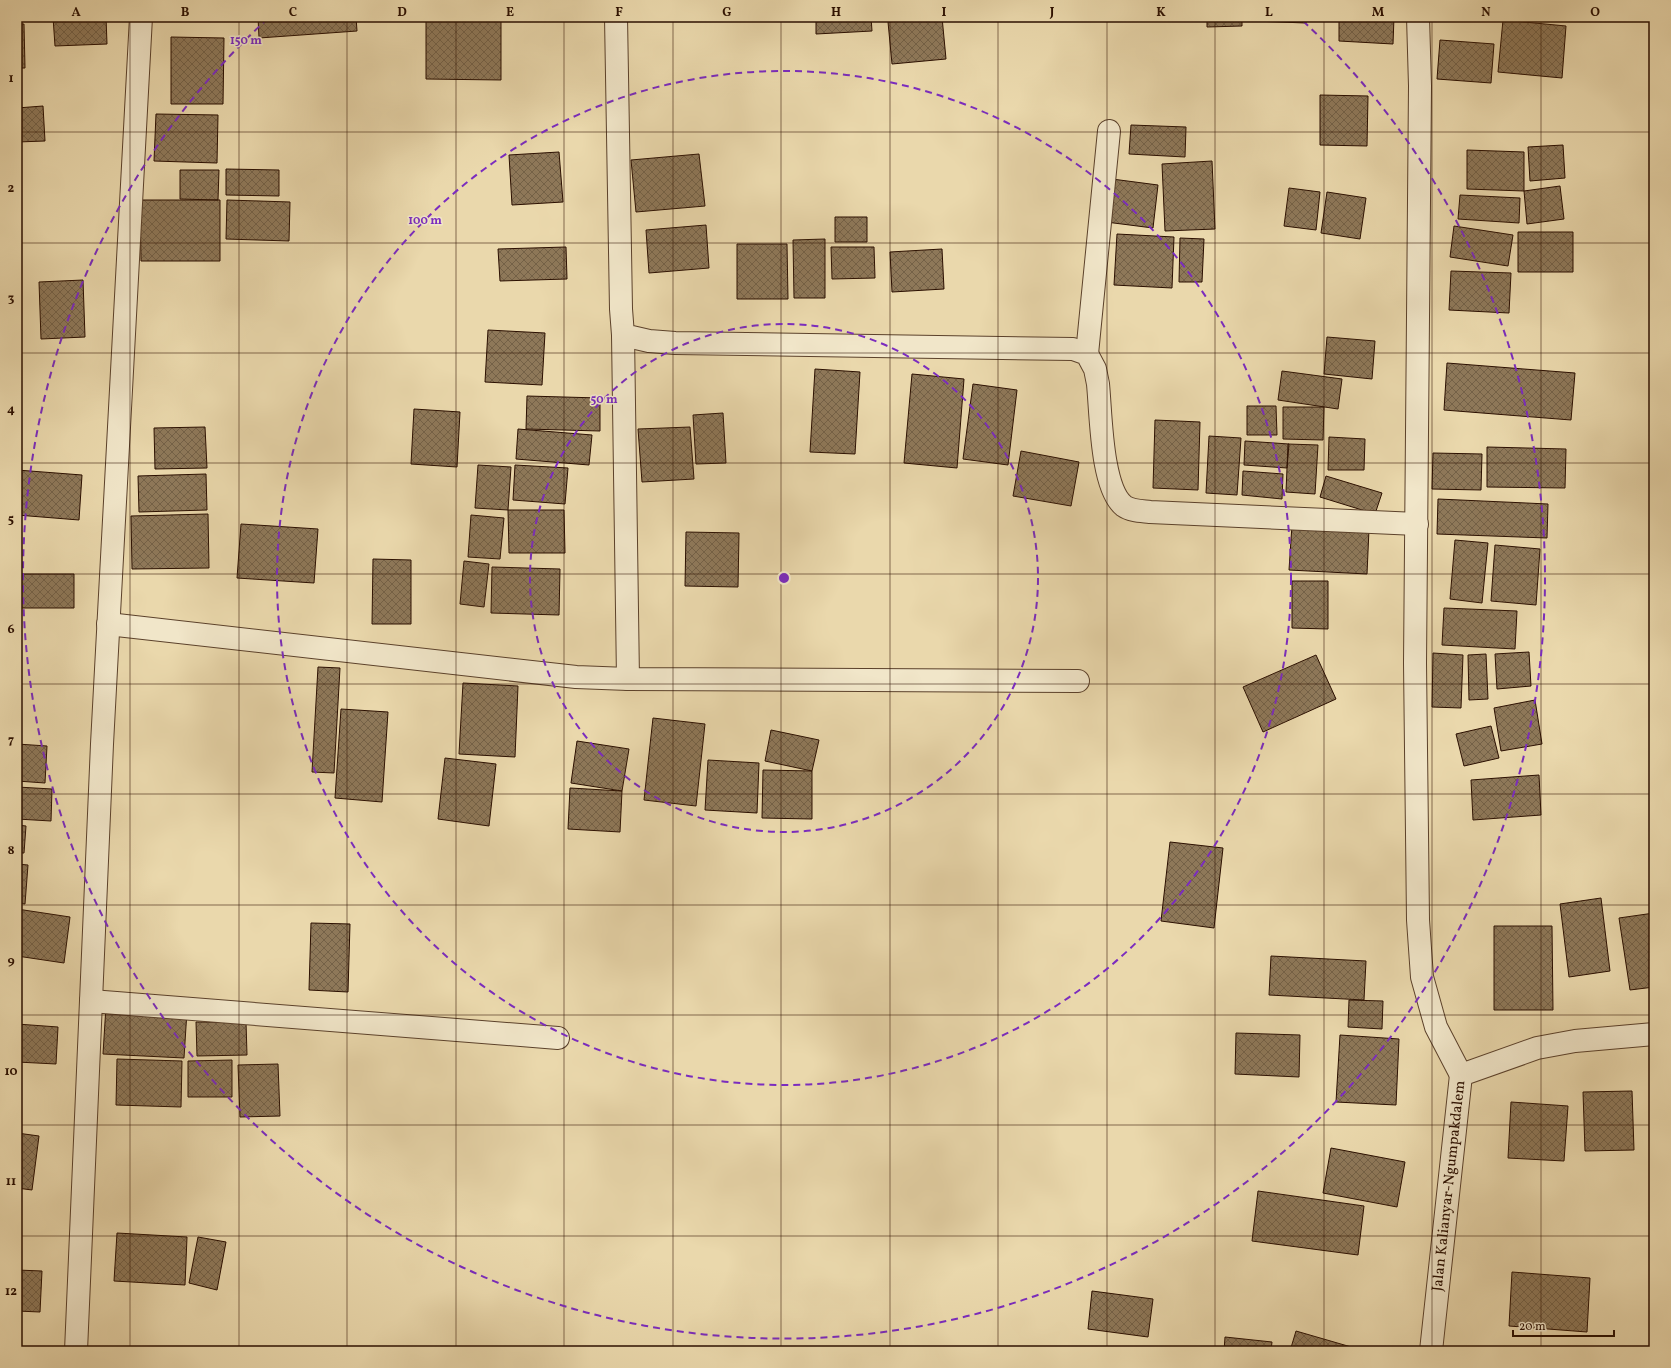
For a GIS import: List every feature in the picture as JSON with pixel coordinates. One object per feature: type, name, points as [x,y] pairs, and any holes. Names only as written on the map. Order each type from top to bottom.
[{"type":"street","points":[[76,1351],[90,1001],[108,624],[141,17]]},
{"type":"street","points":[[616,17],[621,309],[623,335],[628,679]]},
{"type":"street","points":[[1418,17],[1420,94],[1415,663],[1418,920],[1422,977],[1436,1027],[1461,1076]]},
{"type":"street","points":[[1109,131],[1087,354],[1095,368],[1098,384],[1108,480],[1118,499],[1131,509],[1158,512],[1417,524]]},
{"type":"street","points":[[623,335],[649,341],[675,343],[1073,349],[1087,354]]},
{"type":"street","points":[[108,624],[568,676],[628,679],[1078,681]]},
{"type":"street","points":[[90,1001],[558,1038]]},
{"type":"street","name":"Jalan Kalianyar-Ngumpakdalem","points":[[1431,1351],[1461,1076],[1536,1048],[1575,1041],[1654,1034]]},
{"type":"building","points":[[53,17],[106,17],[107,44],[55,46]]},
{"type":"building","points":[[258,17],[356,17],[357,31],[259,38]]},
{"type":"building","points":[[816,17],[871,17],[872,31],[816,34]]},
{"type":"building","points":[[942,17],[946,59],[892,64],[888,22]]},
{"type":"building","points":[[1207,17],[1242,17],[1242,26],[1207,27]]},
{"type":"building","points":[[1253,17],[1306,17],[1306,23],[1253,21]]},
{"type":"building","points":[[1339,17],[1394,17],[1393,44],[1339,41]]},
{"type":"building","points":[[426,20],[501,20],[501,80],[426,79]]},
{"type":"building","points":[[1503,20],[1566,26],[1562,78],[1498,72]]},
{"type":"building","points":[[17,24],[24,24],[25,68],[17,68]]},
{"type":"building","points":[[171,37],[224,38],[223,104],[171,104]]},
{"type":"building","points":[[1440,40],[1494,44],[1491,83],[1437,79]]},
{"type":"building","points":[[1320,95],[1368,96],[1367,146],[1320,145]]},
{"type":"building","points":[[43,106],[45,141],[17,142],[17,108]]},
{"type":"building","points":[[156,114],[218,115],[217,163],[154,161]]},
{"type":"building","points":[[1131,125],[1186,127],[1185,157],[1129,154]]},
{"type":"building","points":[[1563,145],[1565,178],[1530,181],[1528,147]]},
{"type":"building","points":[[1467,150],[1524,152],[1524,191],[1467,189]]},
{"type":"building","points":[[559,152],[563,202],[512,205],[509,155]]},
{"type":"building","points":[[699,154],[705,206],[636,212],[631,160]]},
{"type":"building","points":[[1212,161],[1215,229],[1165,231],[1162,164]]},
{"type":"building","points":[[226,169],[279,170],[279,196],[226,195]]},
{"type":"building","points":[[180,170],[219,170],[218,200],[180,199]]},
{"type":"building","points":[[1112,179],[1158,185],[1153,228],[1106,222]]},
{"type":"building","points":[[1560,186],[1564,219],[1527,224],[1524,191]]},
{"type":"building","points":[[1289,188],[1320,192],[1316,230],[1284,226]]},
{"type":"building","points":[[1327,192],[1366,198],[1360,239],[1321,233]]},
{"type":"building","points":[[1460,195],[1520,198],[1519,223],[1458,219]]},
{"type":"building","points":[[140,200],[220,200],[220,261],[141,261]]},
{"type":"building","points":[[227,200],[290,202],[289,241],[226,239]]},
{"type":"building","points":[[835,217],[867,217],[867,242],[835,242]]},
{"type":"building","points":[[706,225],[709,268],[649,273],[646,230]]},
{"type":"building","points":[[1454,226],[1513,235],[1508,266],[1450,257]]},
{"type":"building","points":[[1518,232],[1573,232],[1573,272],[1518,272]]},
{"type":"building","points":[[1117,234],[1174,237],[1172,288],[1114,285]]},
{"type":"building","points":[[1180,238],[1204,239],[1202,282],[1179,282]]},
{"type":"building","points":[[825,239],[825,298],[794,298],[793,240]]},
{"type":"building","points":[[737,244],[787,244],[788,299],[737,299]]},
{"type":"building","points":[[566,247],[567,279],[500,281],[498,249]]},
{"type":"building","points":[[831,247],[874,247],[875,278],[832,279]]},
{"type":"building","points":[[942,249],[944,289],[892,292],[890,252]]},
{"type":"building","points":[[1451,271],[1511,273],[1509,313],[1449,310]]},
{"type":"building","points":[[83,280],[85,337],[41,339],[39,282]]},
{"type":"building","points":[[488,330],[545,333],[542,385],[485,382]]},
{"type":"building","points":[[1327,337],[1375,341],[1372,379],[1324,374]]},
{"type":"building","points":[[1447,363],[1575,373],[1571,420],[1444,410]]},
{"type":"building","points":[[815,369],[860,372],[855,454],[810,452]]},
{"type":"building","points":[[1282,371],[1342,379],[1338,409],[1278,400]]},
{"type":"building","points":[[912,374],[964,379],[957,468],[904,463]]},
{"type":"building","points":[[973,384],[1017,390],[1008,465],[963,459]]},
{"type":"building","points":[[527,396],[600,398],[600,431],[526,429]]},
{"type":"building","points":[[1247,406],[1276,406],[1277,435],[1247,435]]},
{"type":"building","points":[[1283,407],[1324,407],[1323,440],[1283,439]]},
{"type":"building","points":[[414,409],[460,412],[457,467],[411,464]]},
{"type":"building","points":[[723,413],[726,463],[696,464],[693,415]]},
{"type":"building","points":[[1155,420],[1200,422],[1198,490],[1153,488]]},
{"type":"building","points":[[205,427],[207,468],[155,469],[154,428]]},
{"type":"building","points":[[690,427],[694,479],[642,482],[638,429]]},
{"type":"building","points":[[518,429],[592,435],[589,465],[516,459]]},
{"type":"building","points":[[1209,436],[1241,438],[1237,495],[1206,493]]},
{"type":"building","points":[[1329,437],[1365,439],[1364,470],[1328,470]]},
{"type":"building","points":[[1245,441],[1289,444],[1287,468],[1244,465]]},
{"type":"building","points":[[1288,444],[1318,445],[1315,494],[1286,492]]},
{"type":"building","points":[[1487,447],[1566,449],[1565,488],[1487,487]]},
{"type":"building","points":[[1021,451],[1079,462],[1071,506],[1013,496]]},
{"type":"building","points":[[1433,453],[1482,454],[1481,490],[1432,489]]},
{"type":"building","points":[[478,465],[511,467],[508,510],[475,508]]},
{"type":"building","points":[[515,465],[568,468],[565,504],[513,500]]},
{"type":"building","points":[[17,470],[82,475],[79,520],[17,515]]},
{"type":"building","points":[[1243,471],[1283,474],[1282,499],[1242,495]]},
{"type":"building","points":[[206,474],[207,510],[139,512],[138,476]]},
{"type":"building","points":[[1326,476],[1382,493],[1375,514],[1320,497]]},
{"type":"building","points":[[1438,499],[1548,504],[1547,538],[1437,534]]},
{"type":"building","points":[[508,510],[564,510],[565,553],[509,553]]},
{"type":"building","points":[[208,514],[209,568],[132,569],[131,516]]},
{"type":"building","points":[[471,515],[504,518],[500,559],[468,557]]},
{"type":"building","points":[[241,524],[318,529],[314,583],[237,578]]},
{"type":"building","points":[[1292,525],[1369,529],[1367,574],[1289,570]]},
{"type":"building","points":[[686,532],[739,533],[738,587],[685,586]]},
{"type":"building","points":[[1455,540],[1488,543],[1482,603],[1450,599]]},
{"type":"building","points":[[1495,545],[1540,549],[1536,605],[1491,601]]},
{"type":"building","points":[[373,559],[411,560],[411,624],[372,624]]},
{"type":"building","points":[[464,561],[489,564],[484,607],[460,604]]},
{"type":"building","points":[[492,567],[560,569],[559,615],[491,613]]},
{"type":"building","points":[[17,574],[74,574],[74,608],[17,608]]},
{"type":"building","points":[[1292,581],[1328,581],[1328,629],[1292,628]]},
{"type":"building","points":[[1444,608],[1517,611],[1515,649],[1442,645]]},
{"type":"building","points":[[1529,652],[1531,686],[1497,689],[1495,654]]},
{"type":"building","points":[[1433,653],[1463,655],[1461,708],[1432,707]]},
{"type":"building","points":[[1486,654],[1488,699],[1469,700],[1468,655]]},
{"type":"building","points":[[1316,655],[1336,699],[1263,732],[1243,687]]},
{"type":"building","points":[[318,667],[340,668],[334,773],[312,772]]},
{"type":"building","points":[[463,683],[518,686],[515,757],[459,754]]},
{"type":"building","points":[[1535,700],[1542,744],[1501,751],[1494,708]]},
{"type":"building","points":[[341,709],[388,712],[382,802],[335,798]]},
{"type":"building","points":[[653,718],[705,724],[696,806],[644,800]]},
{"type":"building","points":[[1491,726],[1499,758],[1464,766],[1456,734]]},
{"type":"building","points":[[771,730],[819,740],[812,771],[765,761]]},
{"type":"building","points":[[577,741],[629,749],[622,791],[571,783]]},
{"type":"building","points":[[17,744],[47,746],[45,783],[17,781]]},
{"type":"building","points":[[445,758],[496,764],[489,826],[438,819]]},
{"type":"building","points":[[708,760],[759,763],[757,813],[705,810]]},
{"type":"building","points":[[763,770],[812,771],[812,819],[762,818]]},
{"type":"building","points":[[1539,775],[1541,815],[1473,820],[1471,780]]},
{"type":"building","points":[[17,787],[52,789],[51,821],[17,819]]},
{"type":"building","points":[[570,788],[622,791],[620,832],[568,829]]},
{"type":"building","points":[[17,825],[26,826],[24,853],[17,853]]},
{"type":"building","points":[[1170,842],[1223,848],[1214,928],[1161,921]]},
{"type":"building","points":[[17,864],[28,865],[25,904],[17,903]]},
{"type":"building","points":[[1601,898],[1610,971],[1569,977],[1560,904]]},
{"type":"building","points":[[17,909],[70,917],[64,963],[17,956]]},
{"type":"building","points":[[1654,913],[1654,987],[1630,990],[1619,918]]},
{"type":"building","points":[[311,923],[350,924],[348,992],[309,990]]},
{"type":"building","points":[[1494,926],[1552,926],[1553,1010],[1494,1010]]},
{"type":"building","points":[[1271,956],[1366,961],[1364,1000],[1269,995]]},
{"type":"building","points":[[1349,1000],[1383,1001],[1382,1029],[1348,1027]]},
{"type":"building","points":[[106,1006],[187,1011],[184,1058],[103,1054]]},
{"type":"building","points":[[196,1022],[246,1022],[247,1055],[197,1056]]},
{"type":"building","points":[[17,1024],[58,1027],[56,1064],[17,1062]]},
{"type":"building","points":[[1236,1033],[1300,1035],[1299,1077],[1235,1074]]},
{"type":"building","points":[[1340,1035],[1399,1039],[1396,1105],[1336,1102]]},
{"type":"building","points":[[117,1059],[182,1061],[181,1107],[116,1105]]},
{"type":"building","points":[[232,1060],[232,1097],[188,1097],[188,1061]]},
{"type":"building","points":[[278,1064],[280,1116],[240,1117],[238,1065]]},
{"type":"building","points":[[1632,1091],[1634,1150],[1585,1151],[1583,1092]]},
{"type":"building","points":[[1511,1102],[1568,1106],[1564,1161],[1508,1158]]},
{"type":"building","points":[[17,1133],[39,1136],[32,1190],[17,1188]]},
{"type":"building","points":[[1331,1148],[1405,1162],[1397,1207],[1323,1193]]},
{"type":"building","points":[[1258,1191],[1364,1206],[1358,1255],[1252,1241]]},
{"type":"building","points":[[117,1233],[187,1237],[185,1285],[114,1281]]},
{"type":"building","points":[[198,1237],[226,1242],[217,1290],[189,1283]]},
{"type":"building","points":[[17,1270],[42,1271],[40,1312],[17,1311]]},
{"type":"building","points":[[1512,1272],[1590,1278],[1587,1332],[1509,1326]]},
{"type":"building","points":[[1092,1291],[1153,1299],[1148,1337],[1088,1329]]},
{"type":"building","points":[[1296,1331],[1365,1351],[1290,1351]]},
{"type":"building","points":[[1225,1337],[1272,1342],[1271,1351],[1224,1351]]}]
